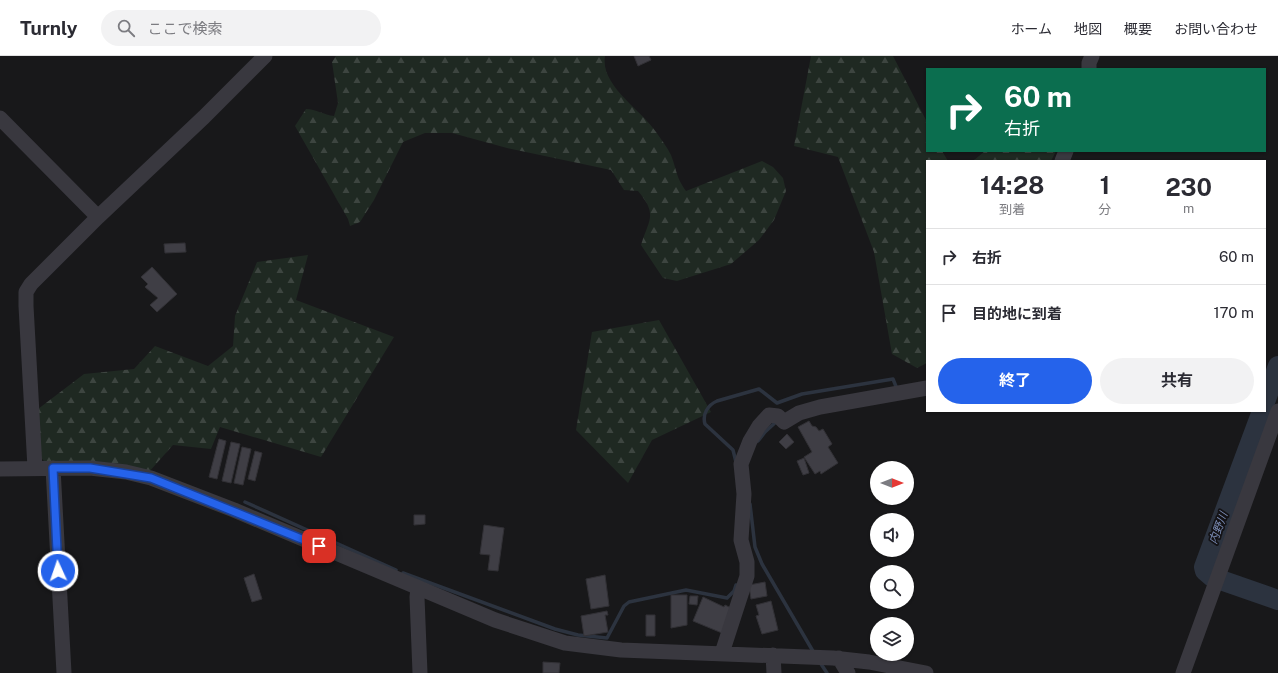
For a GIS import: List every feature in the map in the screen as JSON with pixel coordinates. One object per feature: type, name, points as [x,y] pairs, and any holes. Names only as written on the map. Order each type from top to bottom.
[{"type":"street","points":[[35,468],[26,292],[31,284],[98,217],[204,117],[265,56]]},
{"type":"street","points":[[1089,68],[1092,56]]},
{"type":"street","points":[[0,118],[98,217]]},
{"type":"street","points":[[722,653],[747,576],[747,562],[741,540],[744,494],[741,464],[745,450],[759,426],[769,415],[778,416],[784,422],[799,414],[820,407],[926,388]]},
{"type":"street","points":[[1182,673],[1274,412]]},
{"type":"street","points":[[53,468],[64,673]]},
{"type":"street","points":[[0,469],[90,468],[151,478],[234,510],[495,620],[565,643],[613,649],[722,653],[775,668],[839,658],[885,664],[926,673]]},
{"type":"street","points":[[418,588],[417,597],[420,673]]},
{"type":"street","points":[[839,658],[848,673]]},
{"type":"green space","points":[[336,56],[605,56],[605,67],[615,87],[650,124],[664,143],[671,155],[678,178],[686,191],[762,161],[773,167],[783,178],[786,191],[774,220],[759,240],[731,264],[677,281],[663,278],[641,245],[650,217],[648,206],[644,199],[638,191],[624,190],[611,170],[507,148],[452,133],[425,133],[403,142],[374,200],[360,222],[350,226],[348,219],[295,126],[306,109],[334,116],[338,103],[332,62]]},
{"type":"green space","points":[[811,56],[893,56],[926,120],[926,152],[943,152],[947,160],[926,160],[926,364],[917,368],[892,354],[874,252],[838,157],[794,146]]},
{"type":"green space","points":[[984,152],[1056,152],[1052,160],[974,160]]},
{"type":"green space","points":[[308,255],[296,300],[394,337],[321,457],[220,427],[211,449],[173,445],[148,473],[48,466],[38,454],[38,409],[84,374],[134,369],[155,346],[208,366],[233,346],[235,316],[257,262]]},
{"type":"green space","points":[[659,320],[711,412],[652,440],[628,483],[576,430],[592,332]]},
{"type":"building","points":[[634,56],[649,56],[651,60],[638,66]]},
{"type":"building","points":[[185,243],[186,252],[165,253],[164,244]]},
{"type":"building","points":[[152,267],[177,294],[157,312],[150,305],[158,298],[145,287],[148,284],[141,277]]},
{"type":"building","points":[[809,421],[812,426],[816,427],[819,431],[823,429],[832,444],[828,447],[838,463],[821,474],[820,471],[815,474],[804,457],[812,452],[798,427]]},
{"type":"building","points":[[787,434],[794,442],[786,449],[779,442]]},
{"type":"building","points":[[219,439],[226,441],[217,479],[209,477]]},
{"type":"building","points":[[231,442],[240,444],[231,483],[222,481]]},
{"type":"building","points":[[242,447],[251,449],[243,485],[234,483]]},
{"type":"building","points":[[255,451],[262,453],[255,481],[248,479]]},
{"type":"building","points":[[804,458],[809,473],[803,475],[797,461]]},
{"type":"building","points":[[414,515],[425,515],[425,524],[414,525]]},
{"type":"building","points":[[484,525],[504,528],[498,571],[488,570],[490,555],[480,554]]},
{"type":"building","points":[[254,574],[262,599],[252,602],[244,578]]},
{"type":"building","points":[[605,575],[609,606],[591,609],[586,579]]},
{"type":"building","points":[[765,582],[767,596],[751,599],[749,585]]},
{"type":"building","points":[[671,595],[687,595],[687,625],[671,628]]},
{"type":"building","points":[[690,596],[698,596],[697,605],[689,604]]},
{"type":"building","points":[[703,597],[724,607],[725,605],[733,609],[722,633],[693,621]]},
{"type":"building","points":[[771,601],[778,630],[762,634],[756,616],[759,615],[756,605]]},
{"type":"building","points":[[607,611],[608,615],[605,615],[608,632],[584,636],[581,616]]},
{"type":"building","points":[[646,615],[655,615],[655,636],[646,636]]},
{"type":"building","points":[[543,662],[560,663],[559,673],[543,673]]},
{"type":"waterway","name":"内野川","points":[[1266,399],[1278,366]]},
{"type":"waterway","points":[[736,462],[733,450],[705,424],[704,417],[706,410],[717,401],[759,389],[777,403],[802,394],[893,379],[897,389]]},
{"type":"waterway","name":"内野川","points":[[1262,412],[1204,567],[1205,571],[1212,577],[1278,600]]},
{"type":"waterway","points":[[758,441],[777,421]]},
{"type":"waterway","points":[[245,502],[396,570]]},
{"type":"waterway","points":[[750,504],[755,547],[762,564],[814,653]]},
{"type":"waterway","points":[[403,573],[555,629],[578,635],[607,638],[624,606],[629,602],[686,590],[727,598],[734,591],[736,585]]},
{"type":"waterway","points":[[819,661],[827,673]]},
{"type":"route","points":[[58,571],[53,468],[90,468],[126,472],[151,478],[234,510],[319,546]]}]
